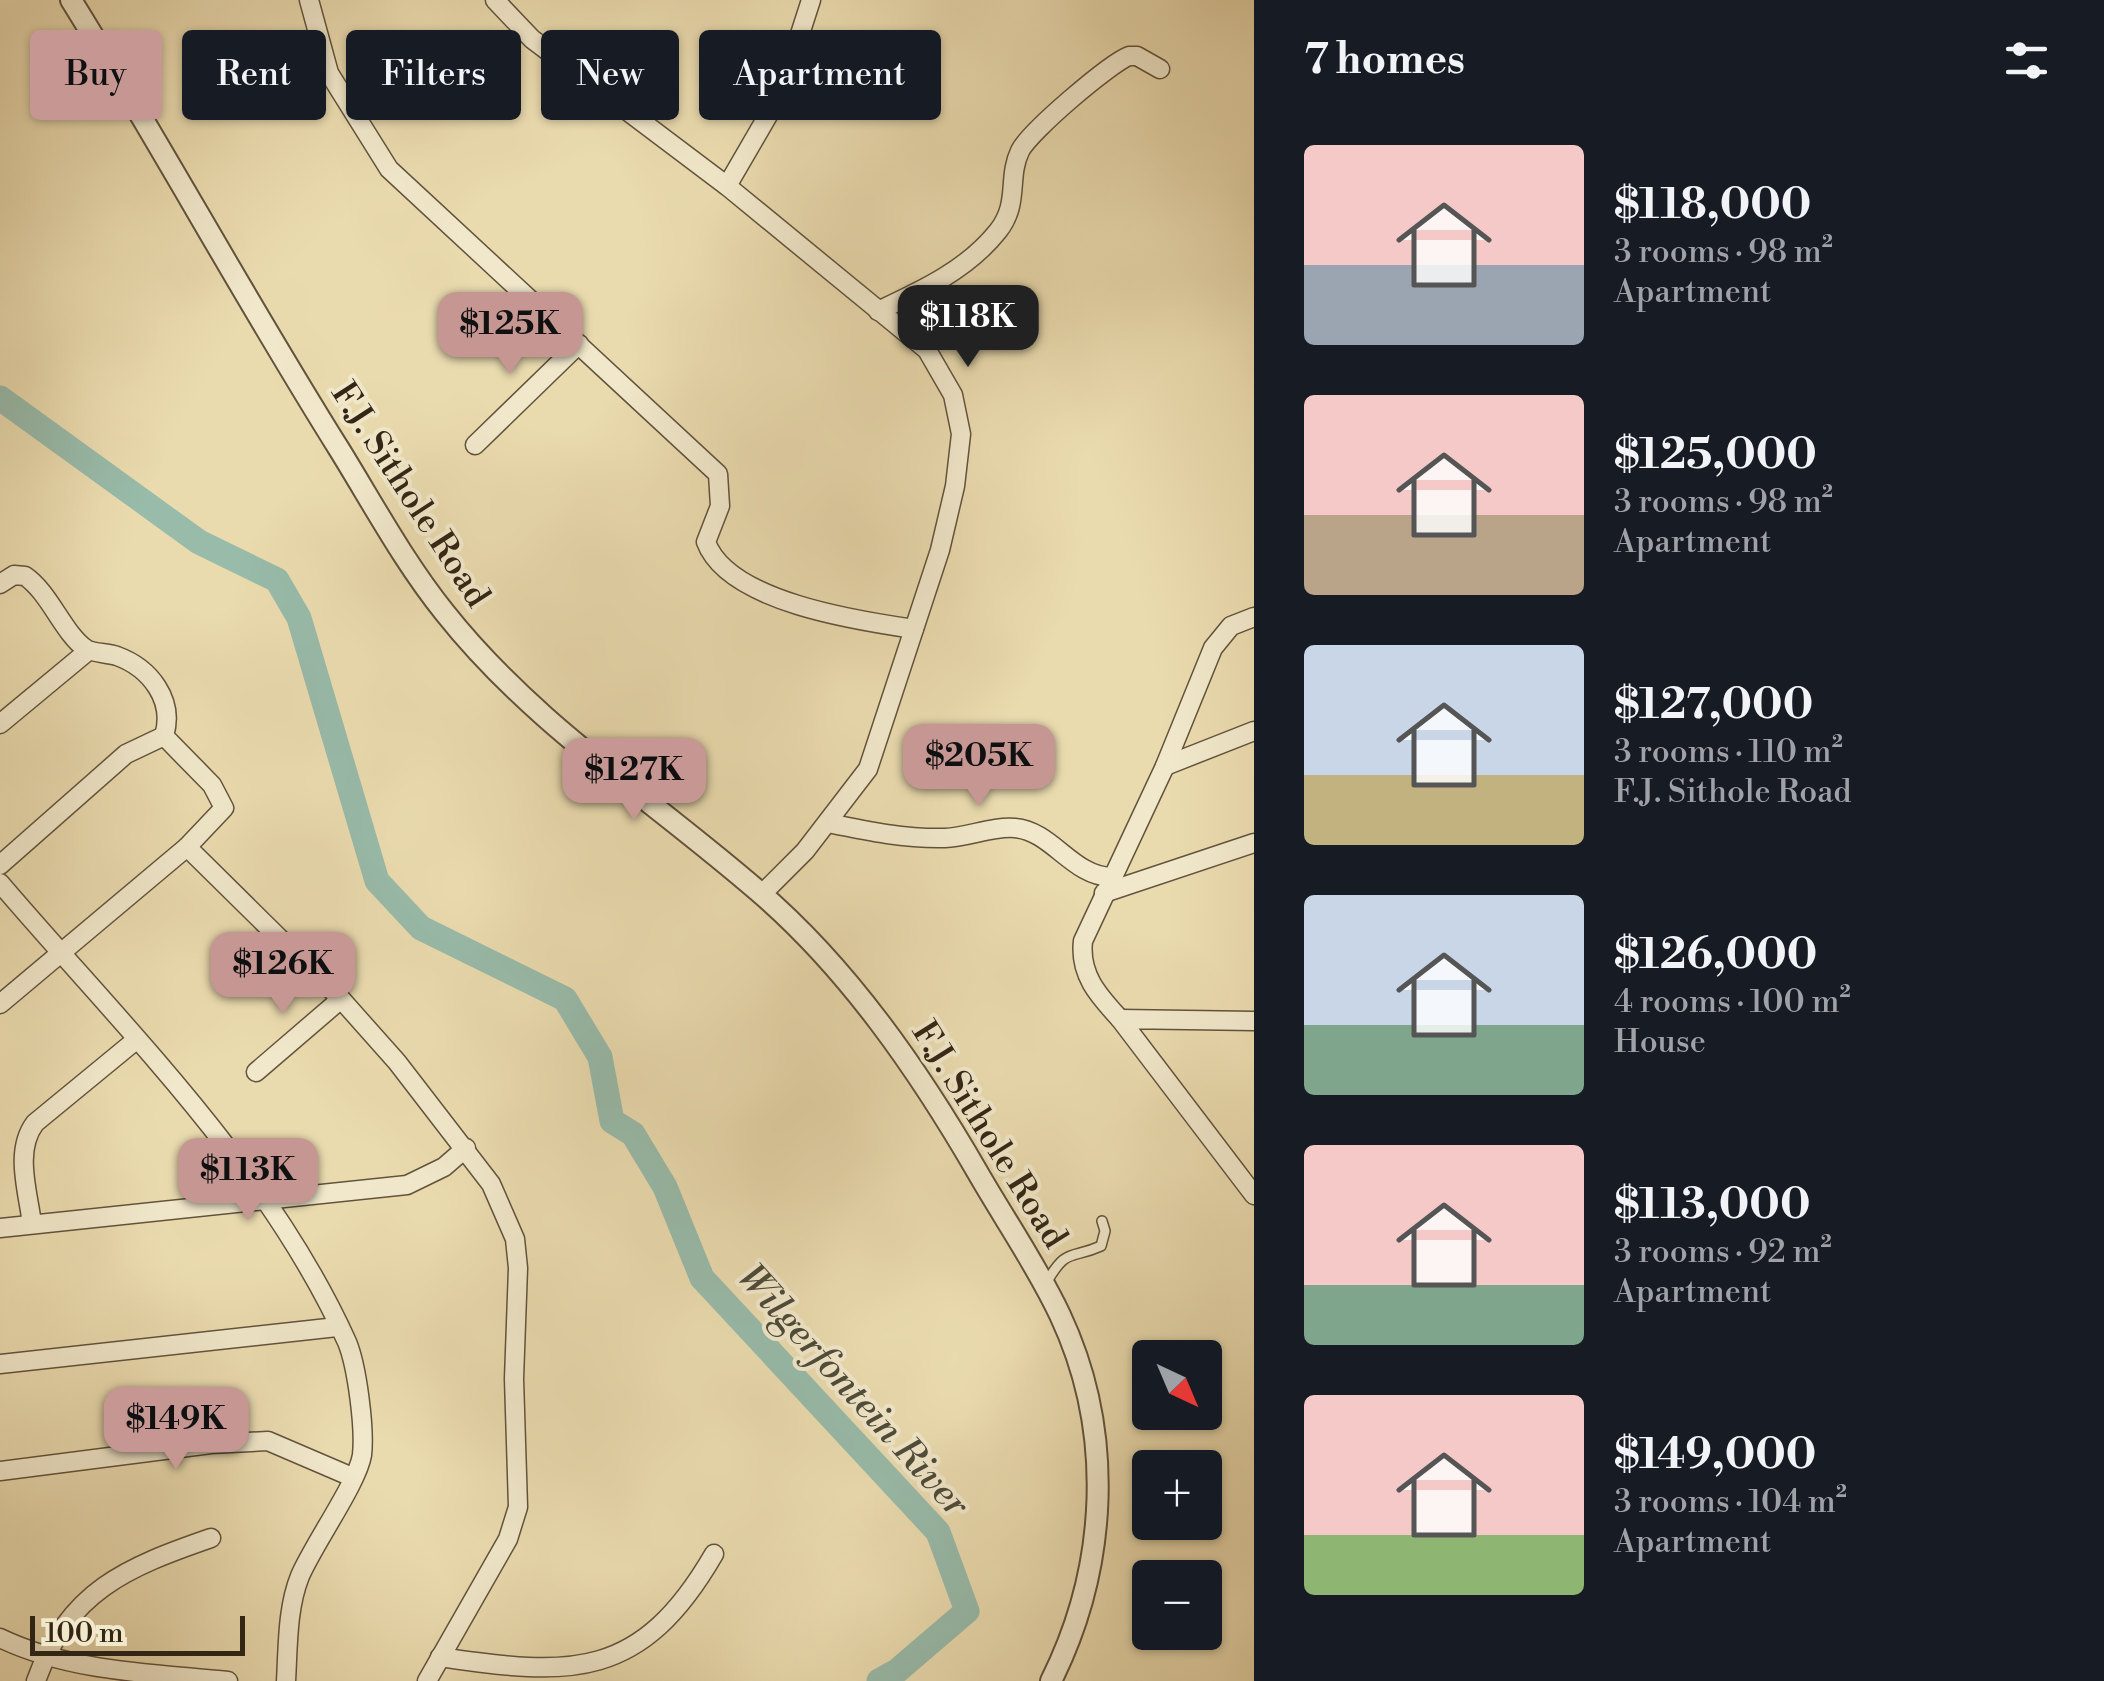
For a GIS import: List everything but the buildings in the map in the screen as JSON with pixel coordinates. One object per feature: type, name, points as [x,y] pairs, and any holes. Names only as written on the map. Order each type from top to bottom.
[{"type":"street","name":"F.J. Sithole Road","points":[[70,0],[136,105],[270,339],[424,586],[512,690],[762,894],[888,1031],[945,1116],[1060,1314],[1084,1378],[1095,1443],[1099,1518],[1076,1632],[1051,1681]]},
{"type":"street","points":[[309,0],[329,74],[390,168],[718,474],[720,506],[706,544],[728,570],[749,585],[819,611],[914,629]]},
{"type":"street","points":[[495,0],[532,39],[727,186],[927,350],[954,394],[961,434],[960,462],[940,550],[868,769],[828,822],[762,894]]},
{"type":"street","points":[[727,186],[781,93],[810,0]]},
{"type":"street","points":[[878,311],[928,288],[977,253],[997,232],[1011,206],[1020,150],[1029,137],[1072,100],[1129,56],[1137,56],[1160,69]]},
{"type":"street","points":[[475,444],[579,344]]},
{"type":"street","points":[[0,584],[14,575],[30,579],[88,650],[123,658],[155,683],[168,714],[164,736]]},
{"type":"street","points":[[1254,616],[1231,626],[1212,648],[1165,766],[1082,941],[1081,954],[1095,991],[1254,1195]]},
{"type":"street","points":[[0,724],[88,650]]},
{"type":"street","points":[[1165,766],[1254,731]]},
{"type":"street","points":[[0,1004],[223,811],[224,803],[212,785],[164,736]]},
{"type":"street","points":[[0,865],[126,754],[164,736]]},
{"type":"street","points":[[828,822],[874,833],[947,838],[1016,828],[1034,835],[1108,885],[1254,843]]},
{"type":"street","points":[[187,846],[341,999],[466,1148],[491,1184],[515,1239],[518,1508],[508,1539],[427,1681]]},
{"type":"street","points":[[0,883],[136,1040],[262,1197],[348,1344],[362,1459],[298,1579],[290,1614],[286,1681]]},
{"type":"street","points":[[256,1072],[341,999]]},
{"type":"street","points":[[1120,1019],[1254,1021]]},
{"type":"street","points":[[32,1224],[24,1158],[26,1136],[35,1123],[136,1040]]},
{"type":"street","points":[[0,1228],[262,1197],[407,1185],[444,1168],[466,1148]]},
{"type":"street","points":[[0,1364],[338,1326]]},
{"type":"street","points":[[0,1471],[268,1440],[352,1477]]},
{"type":"street","points":[[36,1681],[45,1657],[94,1591],[140,1564],[211,1538]]},
{"type":"street","points":[[440,1657],[544,1669],[576,1668],[607,1657],[662,1625],[680,1607],[714,1554]]},
{"type":"street","points":[[0,1638],[45,1657],[92,1667],[228,1681]]},
{"type":"lane","points":[[1044,1288],[1062,1260],[1076,1251],[1102,1246],[1102,1221]]},
{"type":"waterway","name":"Wilgerfontein River","points":[[0,398],[199,542],[277,580],[299,618],[377,881],[421,928],[565,999],[600,1057],[612,1121],[633,1134],[665,1187],[702,1278],[938,1532],[967,1611],[897,1671],[879,1681]]}]
